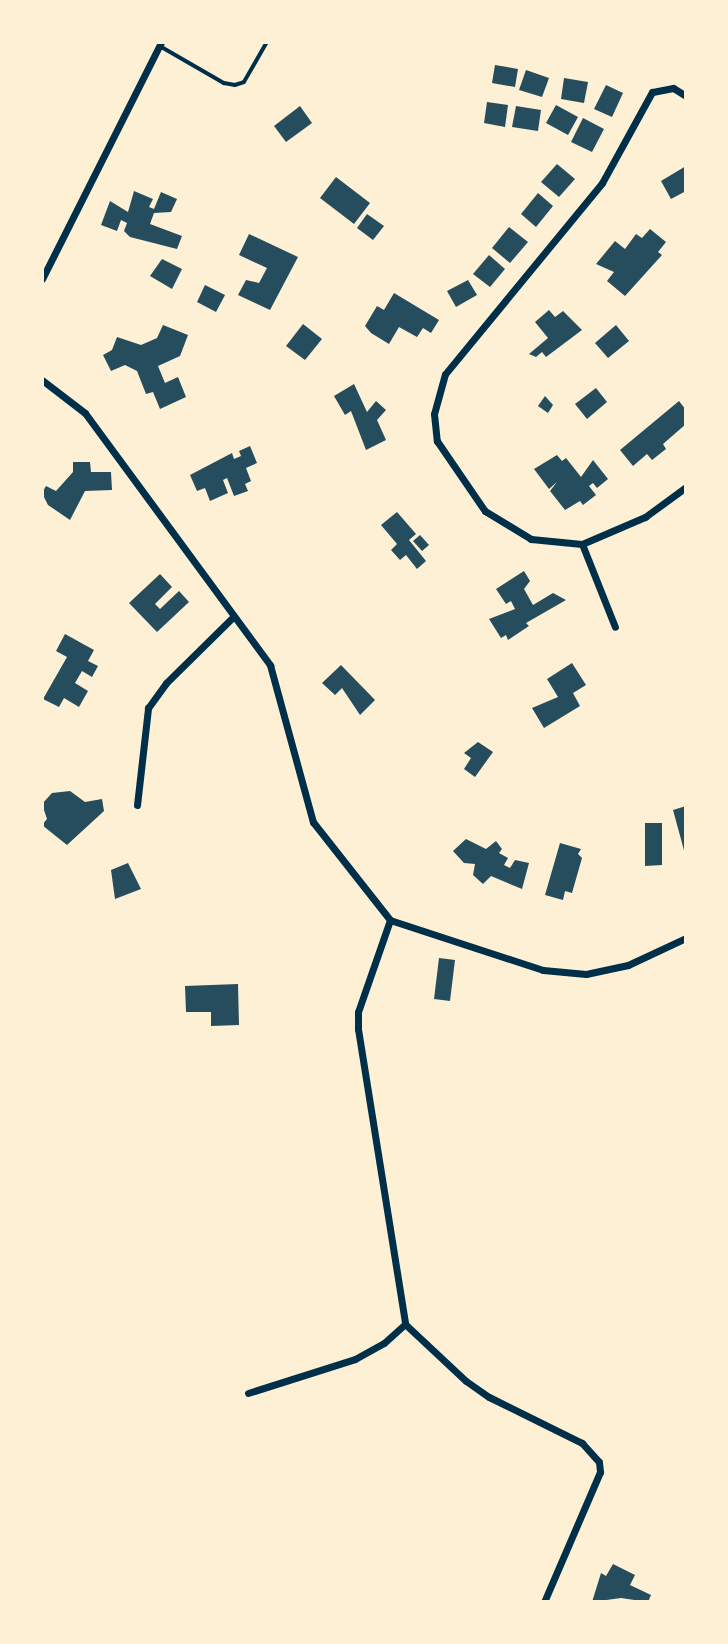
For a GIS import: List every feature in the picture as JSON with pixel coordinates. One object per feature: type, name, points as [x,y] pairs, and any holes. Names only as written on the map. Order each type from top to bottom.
[{"type":"street","points":[[42,279],[160,43]]},
{"type":"street","points":[[686,96],[673,88],[652,92],[602,183],[445,374],[435,414],[437,442],[485,511],[531,539],[582,544],[645,517],[686,487]]},
{"type":"street","points":[[42,380],[85,413],[232,618],[270,665],[313,822],[390,919],[542,970],[586,974],[628,965],[686,938]]},
{"type":"street","points":[[582,544],[615,627]]},
{"type":"street","points":[[137,805],[148,708],[166,683],[232,618]]},
{"type":"street","points":[[390,919],[358,1012],[358,1029],[405,1324],[466,1381],[582,1443],[599,1462],[600,1472],[544,1602]]},
{"type":"street","points":[[248,1394],[355,1359],[384,1343],[405,1324]]},
{"type":"lane","points":[[160,43],[224,83],[235,85],[244,82],[267,42]]},
{"type":"building","points":[[495,65],[518,69],[515,87],[492,83]]},
{"type":"building","points":[[526,70],[549,78],[542,97],[519,90]]},
{"type":"building","points":[[564,78],[588,82],[584,103],[561,99]]},
{"type":"building","points":[[606,85],[623,93],[612,117],[594,109]]},
{"type":"building","points":[[487,102],[508,105],[505,127],[484,123]]},
{"type":"building","points":[[556,105],[578,117],[568,135],[546,123]]},
{"type":"building","points":[[300,106],[312,123],[286,142],[274,126]]},
{"type":"building","points":[[516,106],[541,110],[538,131],[512,127]]},
{"type":"building","points":[[583,118],[604,129],[592,152],[571,142]]},
{"type":"building","points":[[557,164],[575,179],[559,197],[541,182]]},
{"type":"building","points":[[686,166],[686,191],[671,199],[661,181]]},
{"type":"building","points":[[336,177],[370,203],[354,224],[320,198]]},
{"type":"building","points":[[134,191],[153,199],[149,207],[154,209],[161,192],[177,199],[171,212],[154,213],[150,224],[182,236],[177,249],[130,237],[124,231],[127,223],[121,220],[117,231],[101,225],[110,201],[128,212]]},
{"type":"building","points":[[538,193],[553,206],[536,227],[521,214]]},
{"type":"building","points":[[367,214],[384,226],[373,240],[357,228]]},
{"type":"building","points":[[509,227],[528,242],[510,263],[492,248]]},
{"type":"building","points":[[650,229],[666,242],[658,252],[662,255],[625,296],[607,281],[614,272],[596,264],[615,241],[625,249],[636,234],[642,238]]},
{"type":"building","points":[[249,234],[298,257],[270,310],[238,295],[246,280],[259,283],[267,268],[239,255]]},
{"type":"building","points":[[489,255],[505,269],[490,287],[473,274]]},
{"type":"building","points":[[162,259],[182,269],[172,289],[150,276]]},
{"type":"building","points":[[468,280],[477,295],[456,307],[447,291]]},
{"type":"building","points":[[205,285],[225,295],[216,312],[197,302]]},
{"type":"building","points":[[394,293],[439,320],[431,333],[423,328],[417,337],[399,327],[389,344],[371,333],[365,326],[377,306],[384,310]]},
{"type":"building","points":[[549,310],[555,317],[563,311],[582,330],[546,357],[542,352],[536,357],[529,354],[548,338],[535,322]]},
{"type":"building","points":[[303,324],[322,339],[305,360],[286,346]]},
{"type":"building","points":[[163,325],[188,335],[180,356],[158,366],[165,383],[178,377],[186,397],[160,409],[153,392],[146,394],[137,371],[125,365],[111,371],[103,355],[112,350],[117,337],[141,345],[157,338]]},
{"type":"building","points":[[616,325],[629,341],[608,358],[595,343]]},
{"type":"building","points":[[354,384],[367,412],[376,401],[386,410],[377,420],[386,440],[366,450],[351,411],[345,415],[334,396]]},
{"type":"building","points":[[596,388],[607,402],[587,419],[575,404]]},
{"type":"building","points":[[545,396],[553,405],[548,413],[538,406]]},
{"type":"building","points":[[679,401],[686,410],[686,424],[663,444],[666,449],[652,460],[647,454],[633,466],[620,450]]},
{"type":"building","points":[[250,446],[257,463],[246,468],[251,481],[245,484],[248,491],[234,496],[227,478],[223,480],[228,493],[210,501],[205,488],[197,491],[190,475],[232,453],[234,459],[241,456],[239,451]]},
{"type":"building","points":[[557,455],[562,461],[566,458],[581,477],[593,460],[608,479],[597,488],[593,483],[589,486],[596,495],[583,505],[580,501],[565,510],[550,491],[557,482],[549,489],[534,469]]},
{"type":"building","points":[[73,462],[90,462],[91,472],[111,472],[112,490],[85,491],[70,520],[48,505],[42,493],[46,486],[56,491],[73,472]]},
{"type":"building","points":[[397,512],[416,534],[409,540],[426,561],[417,569],[406,555],[400,560],[391,550],[397,544],[381,525]]},
{"type":"building","points":[[420,535],[429,545],[422,551],[413,541]]},
{"type":"building","points":[[524,571],[530,581],[524,589],[533,605],[553,593],[566,600],[526,623],[529,626],[508,640],[506,635],[501,638],[489,619],[515,609],[511,601],[506,604],[496,589]]},
{"type":"building","points":[[160,574],[172,587],[155,604],[160,609],[179,591],[189,602],[157,632],[129,603]]},
{"type":"building","points":[[65,634],[94,650],[88,661],[98,666],[92,677],[82,671],[75,683],[88,691],[79,707],[64,698],[59,707],[43,699],[67,657],[56,651]]},
{"type":"building","points":[[572,663],[586,685],[573,693],[580,706],[544,728],[532,708],[558,697],[547,679]]},
{"type":"building","points":[[341,665],[375,700],[360,715],[342,688],[335,695],[322,683]]},
{"type":"building","points":[[478,742],[493,752],[475,777],[464,769],[471,758],[464,753]]},
{"type":"building","points":[[70,791],[85,802],[102,799],[104,811],[67,845],[42,825],[47,819],[42,804],[52,793]]},
{"type":"building","points":[[686,806],[686,854],[685,854],[673,810]]},
{"type":"building","points":[[645,823],[662,823],[662,865],[645,866]]},
{"type":"building","points":[[466,839],[486,849],[496,841],[502,849],[499,853],[508,858],[504,865],[510,868],[515,860],[529,863],[522,889],[491,876],[483,884],[473,875],[475,864],[464,863],[453,851]]},
{"type":"building","points":[[560,843],[581,849],[578,854],[582,858],[572,893],[565,891],[563,900],[545,895]]},
{"type":"building","points":[[128,863],[141,889],[115,899],[111,870]]},
{"type":"building","points":[[439,958],[455,960],[450,1001],[434,999]]},
{"type":"building","points":[[238,984],[239,1025],[211,1026],[211,1012],[186,1012],[185,986]]},
{"type":"building","points":[[613,1564],[635,1575],[630,1585],[651,1595],[648,1602],[621,1598],[592,1602],[601,1573],[606,1576]]}]
